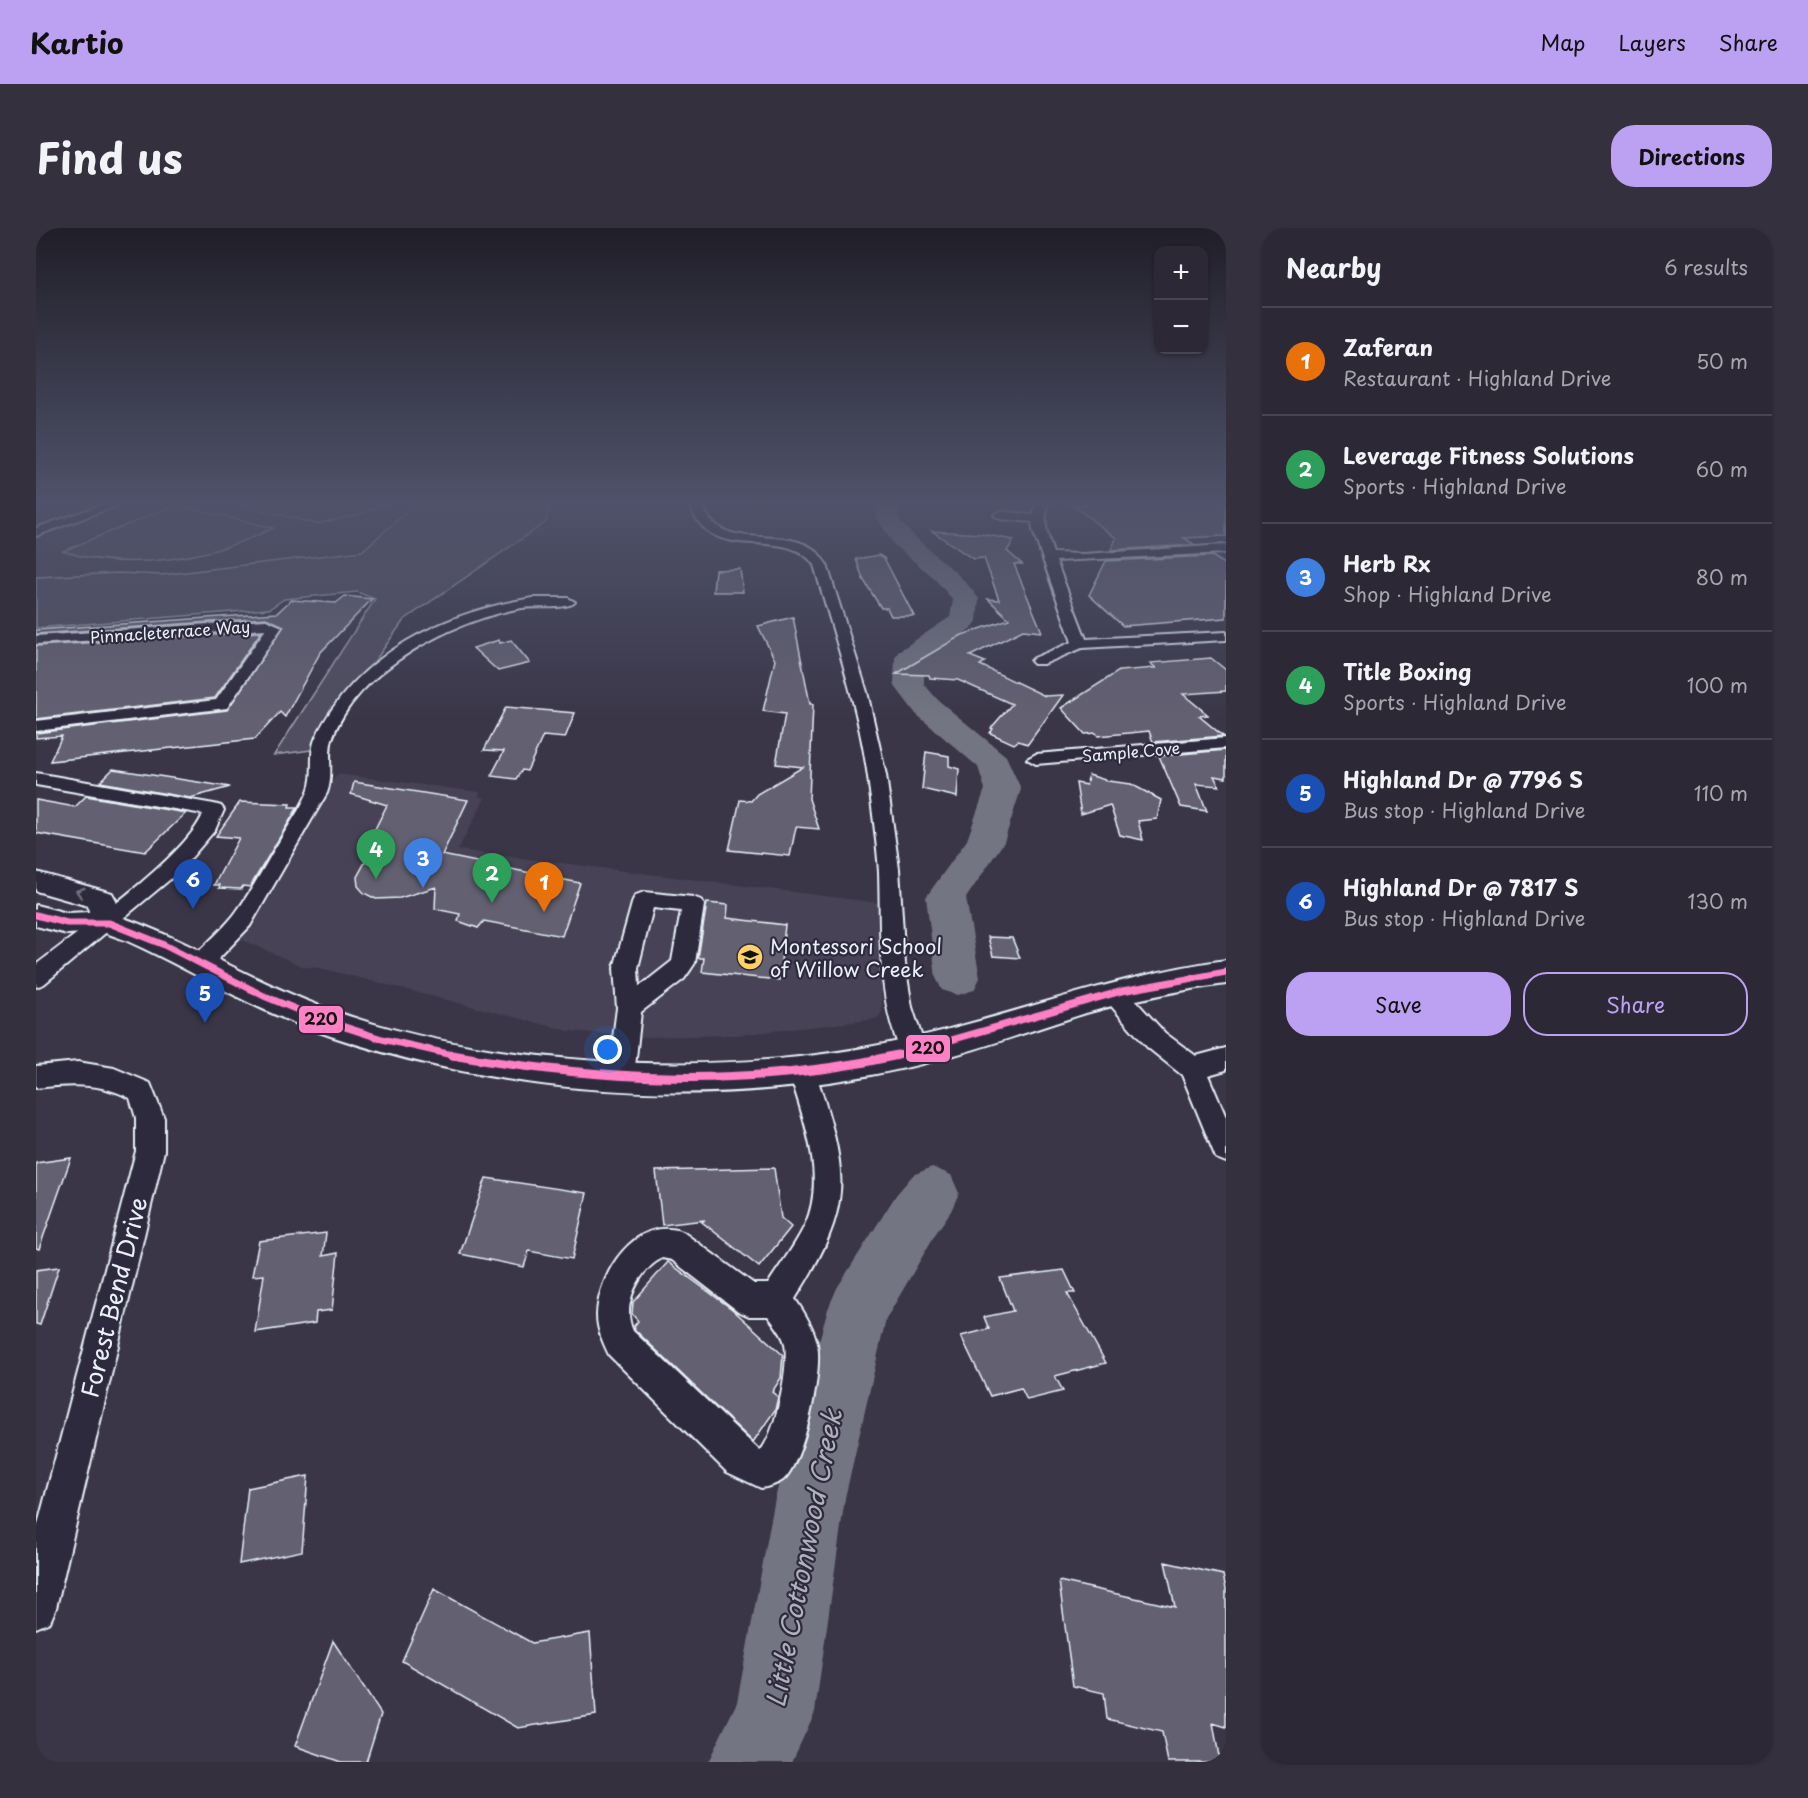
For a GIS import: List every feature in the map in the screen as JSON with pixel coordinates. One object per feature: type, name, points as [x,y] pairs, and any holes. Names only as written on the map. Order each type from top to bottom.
[{"type":"main road","points":[[36,881],[102,900],[104,921]]},
{"type":"main road","points":[[36,915],[71,924],[104,921],[172,948],[314,1017],[379,1037],[520,1066],[621,1076],[713,1077],[802,1071],[914,1053],[977,1037],[1114,993],[1226,972]]},
{"type":"street","points":[[824,576],[859,692],[877,775],[889,869],[893,964],[900,1007],[914,1053]]},
{"type":"street","points":[[1055,576],[1080,644]]},
{"type":"street","points":[[201,963],[247,914],[321,786],[325,759],[322,741],[346,701],[371,674],[392,655],[464,618],[539,600],[568,602]]},
{"type":"street","name":"Pinnacleterrace Way","points":[[36,640],[246,625],[266,624],[275,627],[221,704],[36,726]]},
{"type":"street","points":[[1039,661],[1080,644],[1226,636]]},
{"type":"street","name":"Sample Cove","points":[[1036,759],[1226,743]]},
{"type":"street","points":[[36,779],[214,810],[208,825],[173,866],[36,978]]},
{"type":"street","points":[[1114,993],[1156,1040],[1192,1068],[1226,1149]]},
{"type":"street","points":[[621,1076],[629,1008]]},
{"type":"street","points":[[1192,1068],[1226,1059]]},
{"type":"street","points":[[776,1300],[816,1233],[823,1215],[825,1153],[802,1071]]},
{"type":"street","name":"Forest Bend Drive","points":[[36,1077],[96,1074],[117,1078],[141,1091],[150,1118],[150,1151],[43,1554],[36,1608]]},
{"type":"street","points":[[659,1243],[672,1244],[683,1250],[749,1300],[776,1300],[790,1317],[798,1333],[802,1347],[803,1366],[788,1432],[777,1463],[767,1469],[755,1469],[740,1459],[621,1343],[613,1332],[612,1319],[619,1292],[635,1258],[646,1248],[659,1243]]},
{"type":"shaded area","points":[[468,576],[404,620],[311,750],[274,755],[375,599],[357,592],[284,599],[269,609],[36,628],[36,577]]},
{"type":"shaded area","points":[[337,774],[480,792],[479,796],[485,798],[458,850],[880,903],[882,1011],[879,1017],[871,1020],[738,1035],[643,1037],[569,1031],[320,968],[304,967],[240,939]]},
{"type":"building","points":[[714,576],[741,576],[743,592],[713,592]]},
{"type":"building","points":[[862,576],[893,576],[914,616],[891,616],[887,608],[881,608]]},
{"type":"building","points":[[990,576],[1019,576],[1042,632],[1023,630],[970,656],[985,662],[980,665],[1045,696],[1063,695],[1028,744],[1018,741],[1014,744],[990,733],[993,729],[991,728],[1012,704],[958,680],[930,678],[929,675],[896,674],[962,635],[1009,619],[988,599],[999,600]]},
{"type":"building","points":[[1099,576],[1226,576],[1226,618],[1123,626],[1089,595]]},
{"type":"building","points":[[345,596],[372,599],[320,653],[285,717],[280,712],[255,739],[50,761],[62,736],[36,738],[36,733],[227,710],[284,626],[266,618],[36,634],[36,630],[277,613],[291,600],[336,603]]},
{"type":"building","points":[[793,617],[810,704],[813,704],[809,799],[819,829],[796,827],[790,856],[729,850],[740,800],[751,801],[757,794],[803,767],[776,764],[785,714],[763,711],[775,660],[758,626]]},
{"type":"building","points":[[261,632],[215,698],[36,719],[36,646]]},
{"type":"building","points":[[499,640],[500,643],[511,640],[530,663],[498,671],[473,648]]},
{"type":"building","points":[[1211,658],[1226,670],[1226,691],[1183,694],[1208,715],[1199,716],[1223,736],[1153,742],[1149,731],[1098,736],[1096,733],[1085,734],[1061,708],[1119,671],[1156,668],[1150,663]]},
{"type":"building","points":[[506,707],[575,713],[565,738],[543,736],[527,771],[522,770],[516,779],[491,776],[504,751],[484,750]]},
{"type":"building","points":[[1226,750],[1226,778],[1214,776],[1219,786],[1196,784],[1207,811],[1181,807],[1159,756]]},
{"type":"building","points":[[926,752],[949,756],[949,766],[959,769],[957,797],[922,789]]},
{"type":"building","points":[[113,769],[230,787],[190,798],[100,782]]},
{"type":"building","points":[[1089,775],[1108,781],[1131,784],[1161,800],[1157,819],[1138,821],[1143,840],[1120,835],[1110,805],[1081,814],[1076,783],[1086,785]]},
{"type":"building","points":[[354,782],[468,800],[442,855],[580,883],[562,936],[484,921],[478,928],[458,921],[460,914],[435,909],[436,887],[400,898],[376,899],[364,893],[358,886],[357,877],[375,844],[369,841],[387,805],[351,794]]},
{"type":"building","points":[[86,796],[186,813],[145,852],[36,833],[36,800],[75,807]]},
{"type":"building","points":[[240,802],[290,804],[289,807],[298,807],[250,887],[219,888],[220,885],[214,885],[239,838],[216,836]]},
{"type":"building","points":[[707,903],[728,905],[727,918],[785,925],[779,980],[702,972],[704,958],[698,958]]},
{"type":"building","points":[[988,937],[1012,938],[1020,958],[993,956]]},
{"type":"building","points":[[71,1158],[39,1249],[36,1248],[36,1163]]},
{"type":"building","points":[[774,1168],[781,1218],[791,1227],[759,1267],[702,1222],[705,1220],[662,1225],[656,1171]]},
{"type":"building","points":[[486,1178],[587,1193],[572,1259],[529,1251],[524,1267],[460,1254]]},
{"type":"building","points":[[326,1233],[323,1256],[338,1253],[332,1310],[316,1312],[315,1323],[255,1332],[264,1275],[252,1276],[259,1241]]},
{"type":"building","points":[[668,1262],[732,1309],[783,1355],[781,1378],[772,1392],[778,1397],[775,1410],[753,1442],[635,1330],[634,1326],[638,1321],[632,1314],[633,1302]]},
{"type":"building","points":[[59,1267],[40,1325],[36,1324],[36,1270]]},
{"type":"building","points":[[1064,1270],[1075,1293],[1067,1293],[1106,1363],[1055,1376],[1063,1391],[1027,1400],[1021,1388],[990,1396],[961,1336],[989,1329],[984,1317],[1013,1311],[1000,1278]]},
{"type":"building","points":[[308,1476],[302,1551],[239,1564],[248,1488]]},
{"type":"building","points":[[1165,1562],[1223,1575],[1226,1589],[1226,1727],[1213,1723],[1220,1762],[1168,1762],[1162,1732],[1107,1719],[1104,1693],[1073,1686],[1059,1581],[1175,1607]]},
{"type":"building","points":[[434,1589],[532,1643],[590,1633],[596,1715],[518,1728],[402,1661]]},
{"type":"building","points":[[333,1641],[381,1714],[366,1762],[341,1762],[295,1746]]},
{"type":"waterway","name":"Little Cottonwood Creek","points":[[945,576],[966,599],[963,621],[909,657],[909,685],[927,707],[994,763],[1003,789],[985,842],[946,897],[958,978]]},
{"type":"waterway","name":"Little Cottonwood Creek","points":[[749,1762],[775,1712],[810,1498],[858,1309],[916,1214],[932,1193]]},
{"type":"transit line","name":"220","points":[[36,915],[67,923],[109,923],[136,932],[290,1008],[382,1039],[449,1055],[517,1067],[655,1078],[724,1077],[793,1072],[889,1058],[1122,991],[1226,972]]},
{"type":"place","name":"Title Boxing","points":[[376,879]]},
{"type":"place","name":"Herb Rx","points":[[423,888]]},
{"type":"place","name":"Leverage Fitness Solutions","points":[[492,903]]},
{"type":"place","name":"Highland Dr @ 7817 S","points":[[193,909]]},
{"type":"place","name":"Zaferan","points":[[544,912]]},
{"type":"place","name":"Montessori School of Willow Creek","points":[[750,957]]},
{"type":"place","name":"Highland Dr @ 7796 S","points":[[205,1023]]}]
